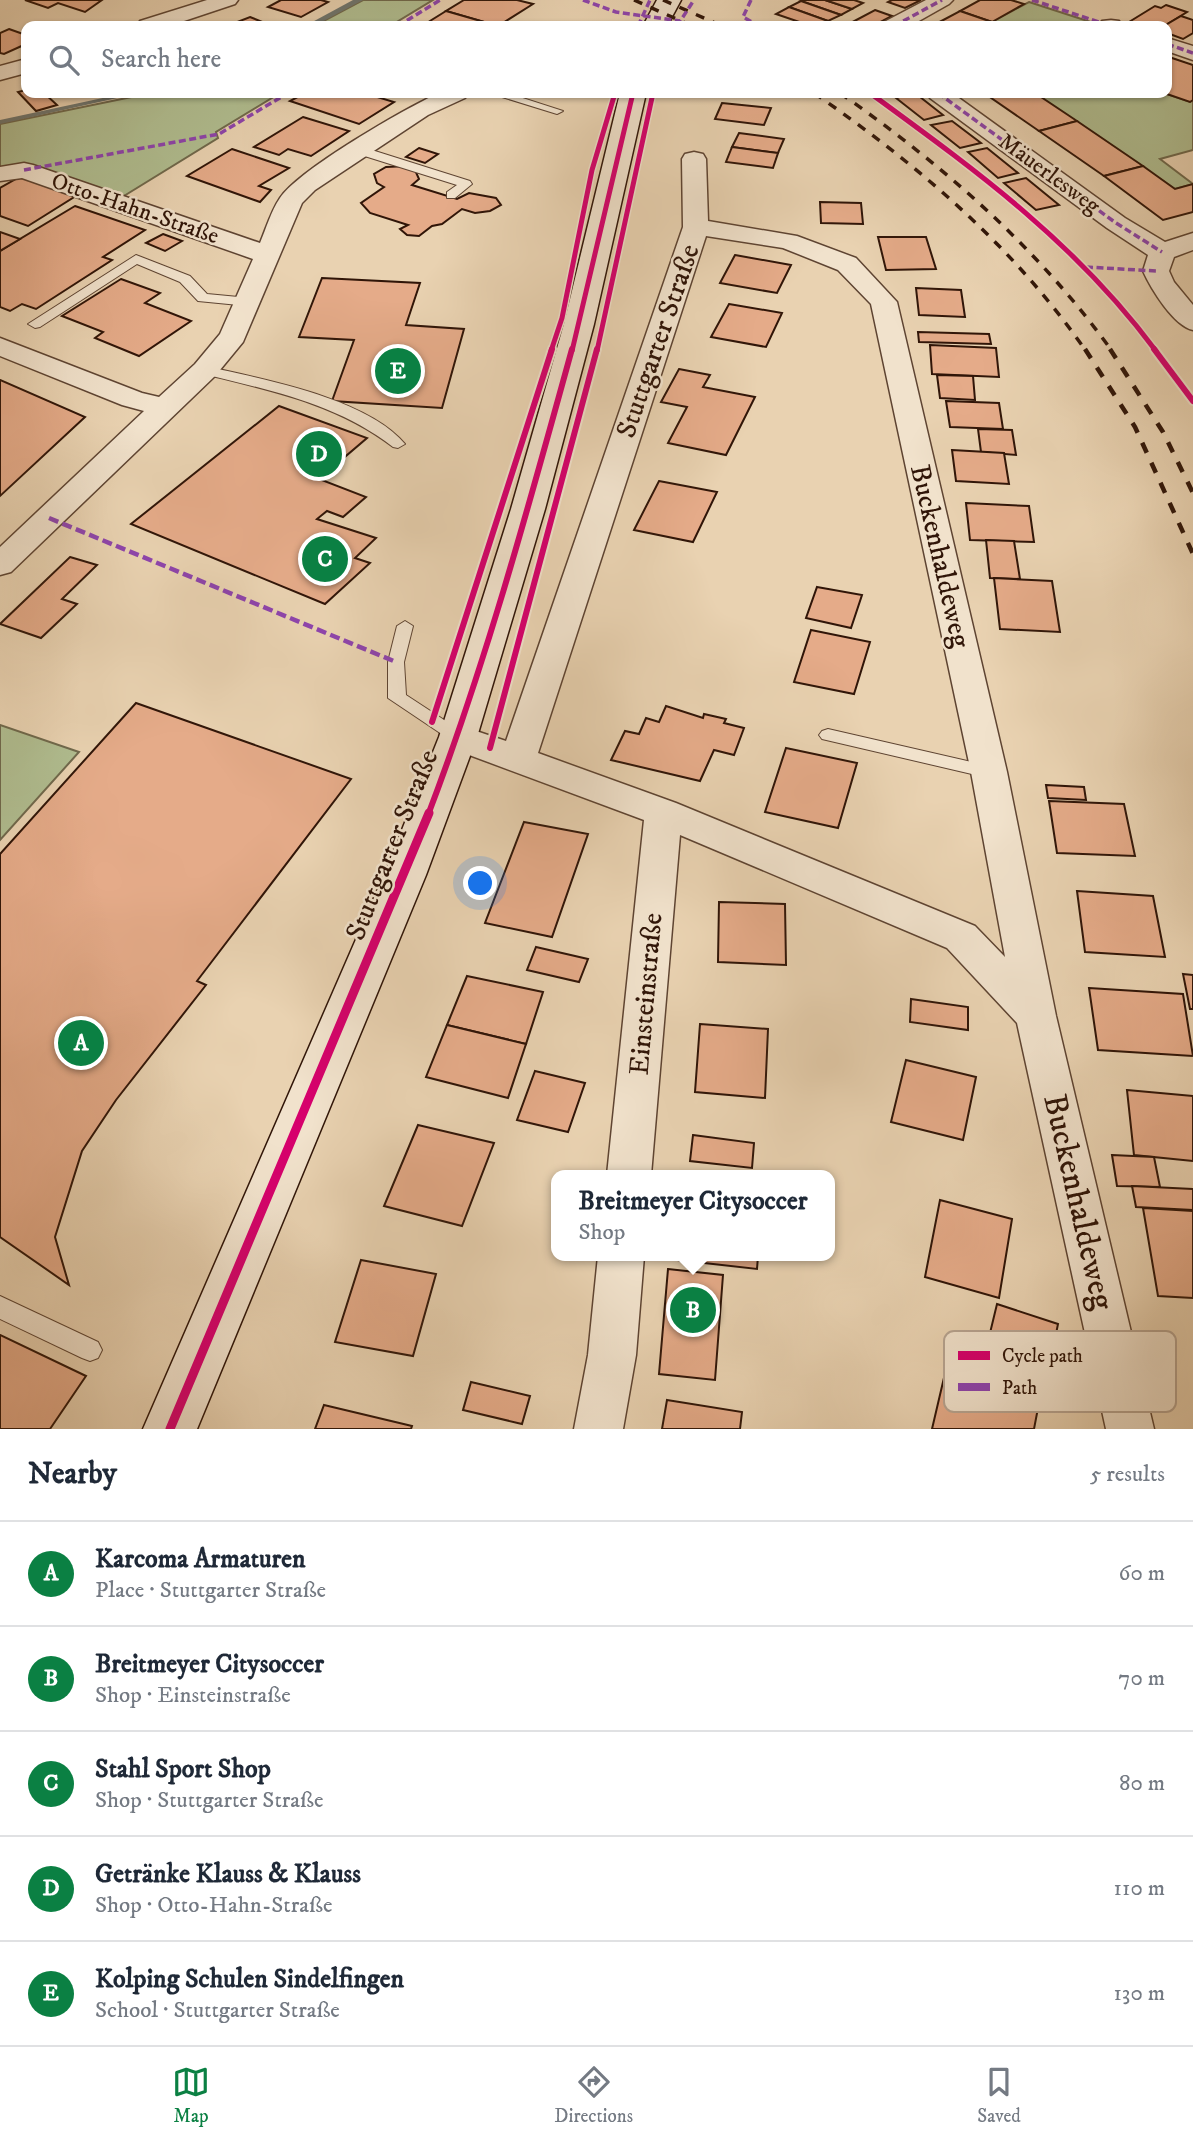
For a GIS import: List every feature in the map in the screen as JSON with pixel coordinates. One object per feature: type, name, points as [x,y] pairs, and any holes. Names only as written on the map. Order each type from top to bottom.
[{"type":"street","points":[[163,21],[228,0]]},
{"type":"street","points":[[658,21],[669,0]]},
{"type":"street","points":[[903,21],[942,0]]},
{"type":"street","points":[[1172,46],[1193,53]]},
{"type":"street","points":[[0,73],[21,67]]},
{"type":"street","points":[[0,565],[205,370],[233,336],[291,201],[306,185],[420,110],[446,98]]},
{"type":"street","name":"Stuttgarter Straße","points":[[170,1429],[405,875],[458,737],[528,509],[579,324],[632,98]]},
{"type":"street","name":"Mäuerlesweg","points":[[945,98],[1116,223],[1162,251]]},
{"type":"street","name":"Stuttgarter Straße","points":[[518,759],[696,227],[694,159]]},
{"type":"street","name":"Otto-Hahn-Straße","points":[[0,174],[24,170],[254,251],[269,251]]},
{"type":"street","name":"Buckenhaldeweg","points":[[696,227],[788,242],[847,264],[884,302],[989,772],[1035,1016],[1107,1331]]},
{"type":"street","points":[[1193,241],[1162,251],[1156,271],[1162,285],[1193,322]]},
{"type":"street","points":[[0,346],[132,399],[165,407]]},
{"type":"street","points":[[458,737],[663,813],[961,937],[1035,1016]]},
{"type":"street","name":"Einsteinstraße","points":[[629,1170],[663,813]]},
{"type":"street","points":[[599,1429],[612,1355],[621,1261]]},
{"type":"lane","points":[[517,98],[557,111]]},
{"type":"lane","points":[[359,150],[466,184],[451,195]]},
{"type":"lane","points":[[35,324],[136,260],[185,279],[203,298],[249,302]]},
{"type":"lane","points":[[205,370],[300,392],[384,430],[398,444]]},
{"type":"lane","points":[[405,626],[397,662],[397,698],[458,737]]},
{"type":"lane","points":[[828,735],[989,772]]},
{"type":"lane","points":[[0,1307],[90,1350]]},
{"type":"green space","points":[[363,0],[433,0],[398,21],[323,21]]},
{"type":"green space","points":[[1029,2],[1088,21],[993,21]]},
{"type":"green space","points":[[1172,96],[1190,102],[1193,100],[1193,150],[1160,159],[1193,184],[1175,189],[1041,98],[1172,98]]},
{"type":"green space","points":[[127,98],[272,98],[216,132],[218,138],[119,199],[0,170],[0,124]]},
{"type":"green space","points":[[0,725],[79,752],[0,840]]},
{"type":"building","points":[[25,0],[102,0],[85,12],[58,3],[48,8]]},
{"type":"building","points":[[281,0],[328,2],[301,17],[268,7]]},
{"type":"building","points":[[464,0],[517,0],[533,4],[506,21],[481,21],[446,11]]},
{"type":"building","points":[[825,0],[852,9],[841,15],[801,1]]},
{"type":"building","points":[[825,0],[854,0],[863,3],[852,9]]},
{"type":"building","points":[[921,0],[905,8],[888,2]]},
{"type":"building","points":[[980,0],[1011,0],[1024,4],[994,21],[960,11]]},
{"type":"building","points":[[801,1],[841,15],[828,21],[789,7]]},
{"type":"building","points":[[1166,5],[1187,12],[1172,21],[1131,21],[1155,6],[1161,8]]},
{"type":"building","points":[[789,7],[828,21],[796,21],[776,14]]},
{"type":"building","points":[[875,10],[892,16],[882,21],[854,21]]},
{"type":"building","points":[[446,11],[481,21],[430,21]]},
{"type":"building","points":[[960,11],[989,21],[941,21]]},
{"type":"building","points":[[1181,16],[1193,20],[1193,33],[1183,39],[1172,35],[1172,21]]},
{"type":"building","points":[[250,17],[260,21],[240,21]]},
{"type":"building","points":[[9,29],[21,33],[21,46],[4,54],[0,53],[0,33]]},
{"type":"building","points":[[1172,58],[1193,65],[1193,100],[1190,102],[1172,96]]},
{"type":"building","points":[[24,98],[49,98],[57,105],[36,111]]},
{"type":"building","points":[[296,98],[381,98],[394,102],[359,124],[290,101]]},
{"type":"building","points":[[896,98],[921,98],[943,115],[924,120]]},
{"type":"building","points":[[991,98],[1042,98],[1077,121],[1039,131]]},
{"type":"building","points":[[722,103],[771,108],[764,125],[715,119]]},
{"type":"building","points":[[303,117],[349,131],[311,156],[288,149],[279,155],[254,147]]},
{"type":"building","points":[[952,121],[981,143],[960,148],[931,125]]},
{"type":"building","points":[[1077,121],[1143,166],[1104,176],[1039,131]]},
{"type":"building","points":[[739,133],[784,139],[778,153],[732,147]]},
{"type":"building","points":[[732,147],[778,153],[773,168],[726,162]]},
{"type":"building","points":[[419,148],[438,154],[425,163],[406,157]]},
{"type":"building","points":[[987,148],[1018,173],[998,178],[968,152]]},
{"type":"building","points":[[232,149],[289,168],[259,186],[271,190],[260,202],[187,176]]},
{"type":"building","points":[[407,166],[415,170],[419,179],[412,185],[457,199],[469,193],[496,198],[501,205],[490,211],[475,213],[462,209],[419,236],[407,235],[400,229],[408,225],[370,213],[361,203],[384,187],[377,183],[374,174],[386,167]]},
{"type":"building","points":[[1143,166],[1175,189],[1193,184],[1193,212],[1163,220],[1104,176]]},
{"type":"building","points":[[23,175],[79,194],[28,226],[0,216],[0,188]]},
{"type":"building","points":[[1026,178],[1059,205],[1036,210],[1004,183]]},
{"type":"building","points":[[820,202],[861,203],[863,224],[821,223]]},
{"type":"building","points":[[75,206],[145,230],[103,257],[112,260],[36,309],[22,304],[10,311],[0,307],[0,251]]},
{"type":"building","points":[[0,232],[20,239],[0,251]]},
{"type":"building","points":[[163,234],[182,241],[165,251],[146,243]]},
{"type":"building","points":[[878,237],[926,237],[936,269],[886,270]]},
{"type":"building","points":[[735,255],[791,265],[777,293],[720,283]]},
{"type":"building","points":[[322,278],[420,283],[406,325],[464,329],[442,408],[332,401],[354,340],[299,337]]},
{"type":"building","points":[[121,279],[160,293],[145,303],[191,321],[139,356],[95,338],[103,332],[62,316]]},
{"type":"building","points":[[916,288],[961,290],[965,317],[919,315]]},
{"type":"building","points":[[729,304],[782,313],[766,347],[711,337]]},
{"type":"building","points":[[918,332],[989,334],[991,344],[919,342]]},
{"type":"building","points":[[930,345],[996,348],[999,377],[932,374]]},
{"type":"building","points":[[679,369],[710,375],[703,387],[755,397],[726,455],[668,443],[687,407],[661,402]]},
{"type":"building","points":[[937,375],[973,376],[975,400],[940,398]]},
{"type":"building","points":[[0,380],[85,417],[0,496]]},
{"type":"building","points":[[946,401],[999,403],[1003,429],[950,427]]},
{"type":"building","points":[[279,406],[367,438],[319,479],[366,497],[343,517],[327,511],[317,519],[376,538],[355,558],[370,563],[325,604],[131,524]]},
{"type":"building","points":[[978,429],[1012,430],[1016,455],[981,452]]},
{"type":"building","points":[[952,450],[1004,453],[1009,484],[956,481]]},
{"type":"building","points":[[659,481],[717,492],[693,542],[634,530]]},
{"type":"building","points":[[966,503],[1029,506],[1034,542],[970,540]]},
{"type":"building","points":[[986,540],[1014,541],[1020,579],[990,578]]},
{"type":"building","points":[[70,557],[97,565],[62,599],[77,604],[41,638],[0,624]]},
{"type":"building","points":[[994,578],[1052,581],[1060,632],[1000,629]]},
{"type":"building","points":[[817,587],[862,595],[851,628],[806,618]]},
{"type":"building","points":[[811,630],[870,642],[854,694],[794,682]]},
{"type":"building","points":[[136,703],[351,779],[197,981],[206,985],[116,1100],[82,1151],[55,1237],[69,1285],[0,1237],[0,854]]},
{"type":"building","points":[[666,706],[703,718],[704,714],[726,719],[724,723],[744,728],[734,755],[714,750],[700,781],[611,760],[625,731],[639,734],[646,718],[659,722]]},
{"type":"building","points":[[786,748],[857,763],[838,828],[765,812]]},
{"type":"building","points":[[1046,785],[1084,787],[1086,800],[1048,798]]},
{"type":"building","points":[[1049,801],[1124,804],[1135,856],[1057,853]]},
{"type":"building","points":[[524,822],[588,834],[552,937],[485,923]]},
{"type":"building","points":[[1077,891],[1153,896],[1165,957],[1085,952]]},
{"type":"building","points":[[719,902],[785,904],[786,965],[718,962]]},
{"type":"building","points":[[536,947],[588,959],[579,982],[527,970]]},
{"type":"building","points":[[1183,974],[1193,975],[1193,1009],[1190,1009]]},
{"type":"building","points":[[467,976],[543,992],[526,1044],[447,1025]]},
{"type":"building","points":[[1089,988],[1183,994],[1193,1056],[1098,1050]]},
{"type":"building","points":[[911,999],[968,1007],[968,1030],[910,1022]]},
{"type":"building","points":[[700,1024],[768,1029],[765,1098],[695,1092]]},
{"type":"building","points":[[447,1025],[526,1044],[508,1098],[426,1077]]},
{"type":"building","points":[[906,1060],[976,1077],[963,1140],[891,1122]]},
{"type":"building","points":[[535,1071],[585,1083],[568,1132],[517,1120]]},
{"type":"building","points":[[1127,1090],[1193,1096],[1193,1161],[1134,1155]]},
{"type":"building","points":[[418,1125],[494,1143],[462,1226],[384,1206]]},
{"type":"building","points":[[693,1135],[754,1143],[752,1168],[690,1161]]},
{"type":"building","points":[[1112,1155],[1154,1157],[1160,1187],[1117,1186]]},
{"type":"building","points":[[1132,1186],[1193,1189],[1193,1210],[1136,1207]]},
{"type":"building","points":[[940,1200],[1012,1219],[999,1298],[925,1277]]},
{"type":"building","points":[[1143,1208],[1193,1211],[1193,1298],[1158,1296]]},
{"type":"building","points":[[361,1260],[436,1274],[413,1356],[335,1342]]},
{"type":"building","points":[[687,1261],[758,1261],[757,1269]]},
{"type":"building","points":[[668,1269],[723,1275],[715,1380],[659,1374]]},
{"type":"building","points":[[997,1304],[1058,1324],[1057,1331],[990,1331]]},
{"type":"building","points":[[0,1335],[86,1376],[50,1429],[0,1429]]},
{"type":"building","points":[[944,1378],[944,1412],[1037,1412],[1034,1429],[932,1429]]},
{"type":"building","points":[[471,1382],[530,1396],[522,1424],[463,1410]]},
{"type":"building","points":[[667,1400],[742,1412],[740,1429],[662,1429]]},
{"type":"building","points":[[324,1405],[412,1426],[411,1429],[315,1429]]},
{"type":"waterway","points":[[319,21],[359,0]]},
{"type":"waterway","points":[[0,122],[113,98]]},
{"type":"railway","points":[[634,0],[681,21]]},
{"type":"railway","points":[[663,0],[711,21]]},
{"type":"railway","points":[[821,98],[890,149],[962,210],[1027,277],[1086,351]]},
{"type":"railway","points":[[847,98],[916,149],[987,210],[1052,277],[1112,351]]},
{"type":"railway","points":[[1085,349],[1135,427],[1193,554]]},
{"type":"railway","points":[[1110,349],[1163,432],[1193,493]]},
{"type":"marked path","points":[[406,21],[440,0]]},
{"type":"marked path","points":[[583,0],[616,12],[680,21]]},
{"type":"marked path","points":[[640,21],[650,0]]},
{"type":"marked path","points":[[680,21],[694,0]]},
{"type":"marked path","points":[[750,21],[743,17],[751,0]]},
{"type":"marked path","points":[[903,21],[942,0]]},
{"type":"marked path","points":[[1032,0],[1096,21]]},
{"type":"marked path","points":[[1172,46],[1193,53]]},
{"type":"marked path","points":[[24,170],[219,134],[280,98]]},
{"type":"marked path","points":[[945,98],[1116,223],[1162,252]]},
{"type":"marked path","points":[[1086,267],[1156,271]]},
{"type":"marked path","points":[[49,518],[396,662]]},
{"type":"cycle path","points":[[432,722],[562,318],[592,170],[614,98]]},
{"type":"cycle path","points":[[170,1429],[405,875],[458,737],[528,509],[579,324],[632,98]]},
{"type":"cycle path","points":[[490,748],[605,320],[652,98]]},
{"type":"cycle path","points":[[877,98],[952,153],[1049,231],[1086,267],[1135,323],[1193,401]]},
{"type":"place","name":"Kolping Schulen Sindelfingen","points":[[398,371]]},
{"type":"place","name":"Getränke Klauss & Klauss","points":[[319,454]]},
{"type":"place","name":"Stahl Sport Shop","points":[[325,559]]},
{"type":"place","name":"Karcoma Armaturen","points":[[81,1043]]},
{"type":"place","name":"Breitmeyer Citysoccer","points":[[693,1310]]}]
